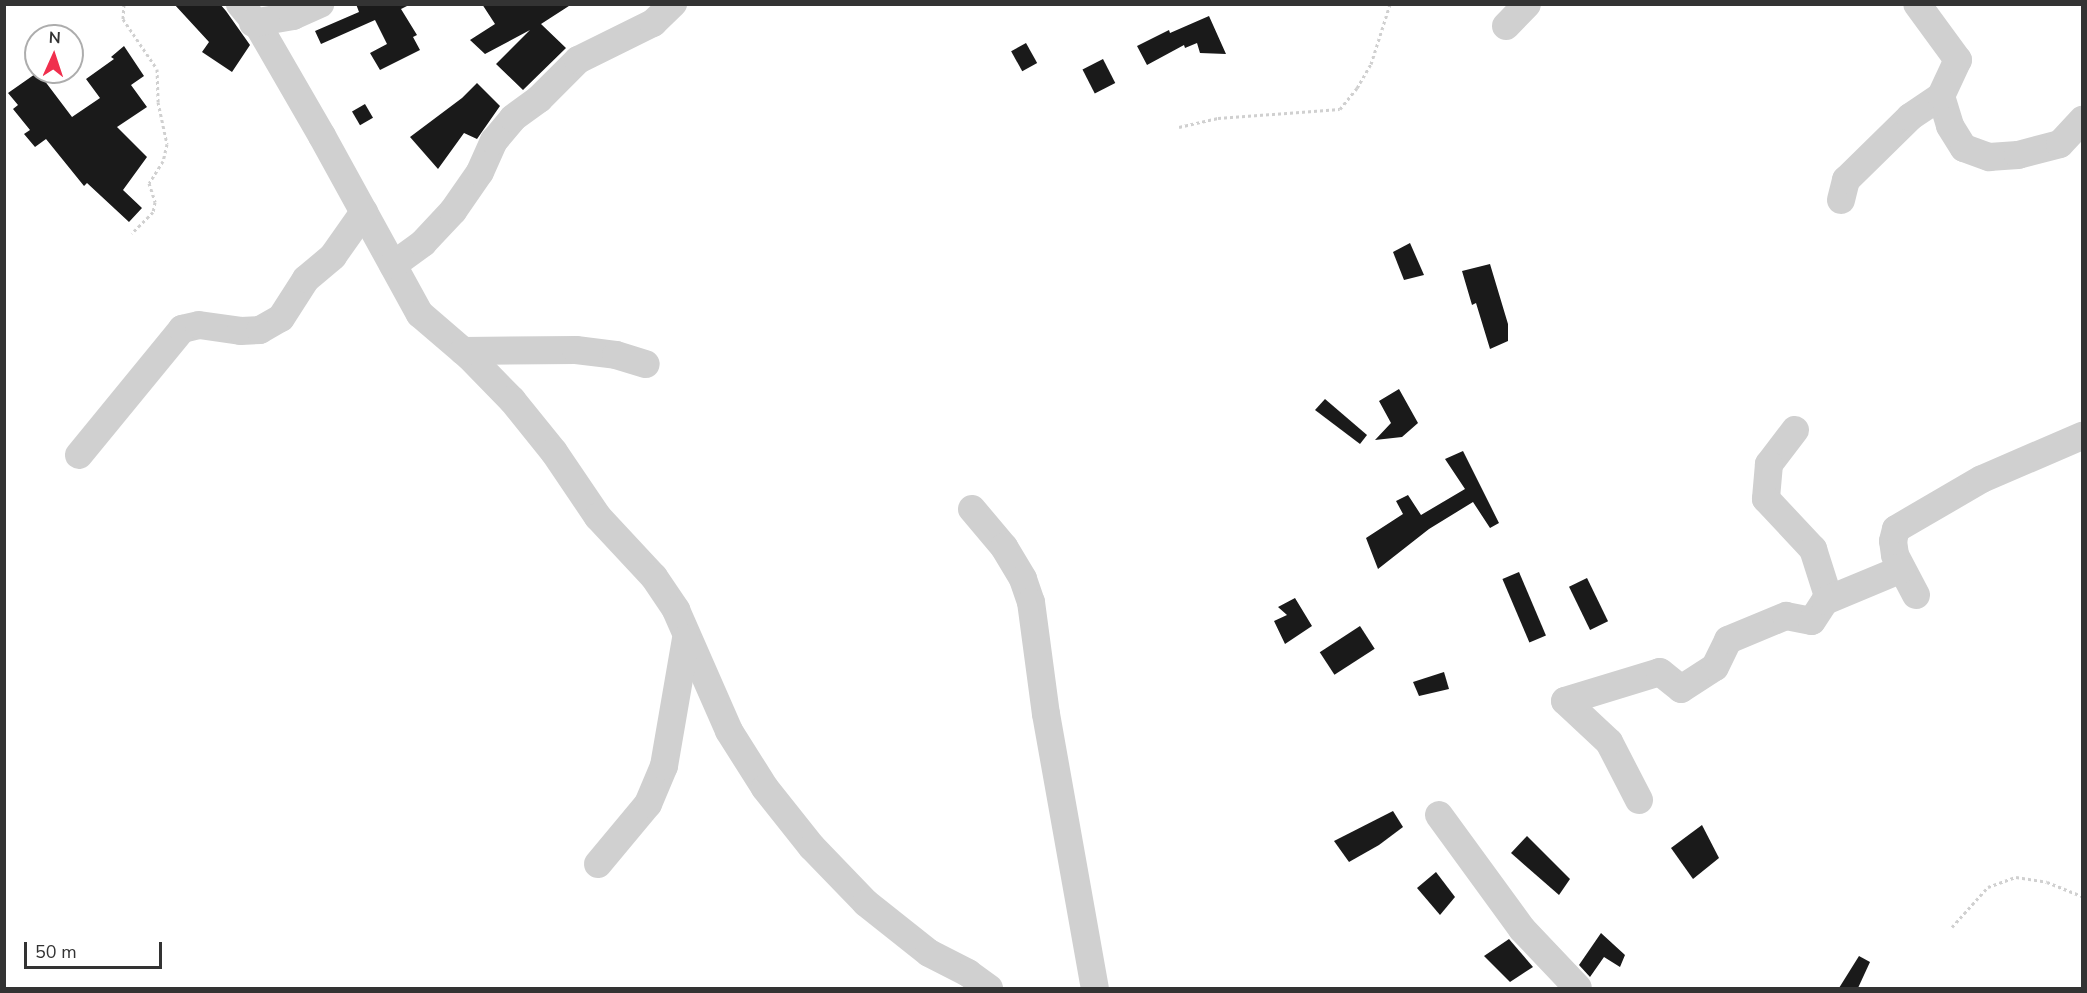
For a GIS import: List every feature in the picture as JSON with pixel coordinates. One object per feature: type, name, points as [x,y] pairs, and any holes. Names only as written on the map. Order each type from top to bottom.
[{"type":"street","points":[[247,14],[293,16],[320,4]]},
{"type":"street","points":[[393,265],[423,243],[453,211],[480,172],[494,141],[513,118],[539,99],[578,60],[653,23],[669,11],[673,4]]},
{"type":"street","points":[[1506,26],[1527,4]]},
{"type":"street","points":[[1841,200],[1846,180],[1852,173],[1910,117],[1941,96],[1958,60],[1917,4]]},
{"type":"street","points":[[247,14],[259,27],[322,136],[420,314],[463,351],[512,400],[554,452],[598,518],[654,577],[676,610],[686,639],[729,731],[765,788],[812,847],[866,903],[928,953],[968,973],[989,988]]},
{"type":"street","points":[[1941,96],[1950,126],[1964,148],[1989,157],[2018,154],[2060,144],[2082,120]]},
{"type":"street","points":[[79,455],[182,329],[199,326],[241,331],[260,330],[282,318],[306,279],[333,256],[364,212]]},
{"type":"street","points":[[463,351],[576,350],[616,355],[646,364]]},
{"type":"street","points":[[1795,430],[1769,464],[1766,499],[1813,549],[1829,599]]},
{"type":"street","points":[[1916,595],[1894,555],[1893,541],[1896,529],[1982,479],[2082,436]]},
{"type":"street","points":[[972,509],[1004,547],[1023,579],[1031,602],[1046,714],[1095,988]]},
{"type":"street","points":[[1639,800],[1609,742],[1566,701],[1660,672],[1681,688],[1715,668],[1728,640],[1786,616],[1812,621],[1825,601],[1902,569]]},
{"type":"street","points":[[598,864],[648,804],[664,766],[686,639]]},
{"type":"street","points":[[1439,815],[1522,929],[1578,988]]},
{"type":"path","points":[[124,4],[123,19],[157,69],[158,102],[167,144],[163,161],[149,183],[155,202],[153,212],[132,233]]},
{"type":"path","points":[[1179,127],[1218,118],[1340,109],[1371,64],[1390,4]]},
{"type":"path","points":[[1952,927],[1988,887],[2016,877],[2047,882],[2082,896]]},
{"type":"building","points":[[174,4],[220,4],[226,11],[250,45],[232,72],[202,52],[209,42]]},
{"type":"building","points":[[356,4],[411,4],[401,9],[417,35],[413,37],[420,50],[380,70],[370,53],[387,44],[375,20],[321,44],[315,31],[359,12]]},
{"type":"building","points":[[482,4],[572,4],[541,24],[566,48],[523,90],[496,64],[530,30],[485,54],[470,40],[495,24]]},
{"type":"building","points":[[1209,16],[1226,54],[1200,53],[1197,43],[1185,48],[1184,45],[1147,65],[1137,46],[1169,30],[1170,33]]},
{"type":"building","points":[[1026,43],[1037,63],[1022,71],[1011,51]]},
{"type":"building","points":[[124,46],[144,76],[131,85],[147,107],[117,127],[147,157],[123,190],[142,208],[129,222],[87,183],[84,186],[46,139],[35,147],[24,134],[30,130],[13,109],[18,105],[8,93],[24,82],[24,84],[47,84],[72,117],[100,98],[86,79],[114,59],[111,57]]},
{"type":"building","points":[[1103,59],[1115,83],[1095,93],[1083,69]]},
{"type":"building","points":[[477,83],[500,106],[477,139],[464,133],[438,169],[410,137],[462,98]]},
{"type":"building","points":[[365,104],[373,118],[360,125],[352,112]]},
{"type":"building","points":[[1410,243],[1424,275],[1404,280],[1393,252]]},
{"type":"building","points":[[1490,264],[1508,324],[1508,341],[1490,349],[1476,303],[1472,305],[1462,271]]},
{"type":"building","points":[[1399,389],[1418,423],[1402,437],[1375,440],[1391,423],[1379,401]]},
{"type":"building","points":[[1325,399],[1367,435],[1360,444],[1315,410]]},
{"type":"building","points":[[1463,451],[1499,523],[1490,528],[1473,502],[1429,529],[1378,569],[1366,538],[1403,514],[1396,501],[1408,495],[1421,515],[1465,489],[1445,459]]},
{"type":"building","points":[[1519,572],[1546,636],[1529,643],[1502,579]]},
{"type":"building","points":[[1587,578],[1608,621],[1590,630],[1569,587]]},
{"type":"building","points":[[1295,598],[1312,626],[1285,644],[1274,621],[1287,615],[1278,607]]},
{"type":"building","points":[[1360,626],[1375,649],[1334,675],[1320,652]]},
{"type":"building","points":[[1444,672],[1449,689],[1419,696],[1413,682]]},
{"type":"building","points":[[1393,811],[1403,827],[1379,845],[1349,862],[1334,841]]},
{"type":"building","points":[[1702,825],[1719,858],[1693,879],[1671,848]]},
{"type":"building","points":[[1527,836],[1570,879],[1559,895],[1511,853]]},
{"type":"building","points":[[1436,872],[1455,897],[1440,915],[1417,888]]},
{"type":"building","points":[[1601,933],[1625,955],[1620,967],[1604,957],[1590,977],[1579,965]]},
{"type":"building","points":[[1509,939],[1533,967],[1510,982],[1484,956]]},
{"type":"building","points":[[1859,956],[1870,962],[1858,988],[1839,988]]}]
